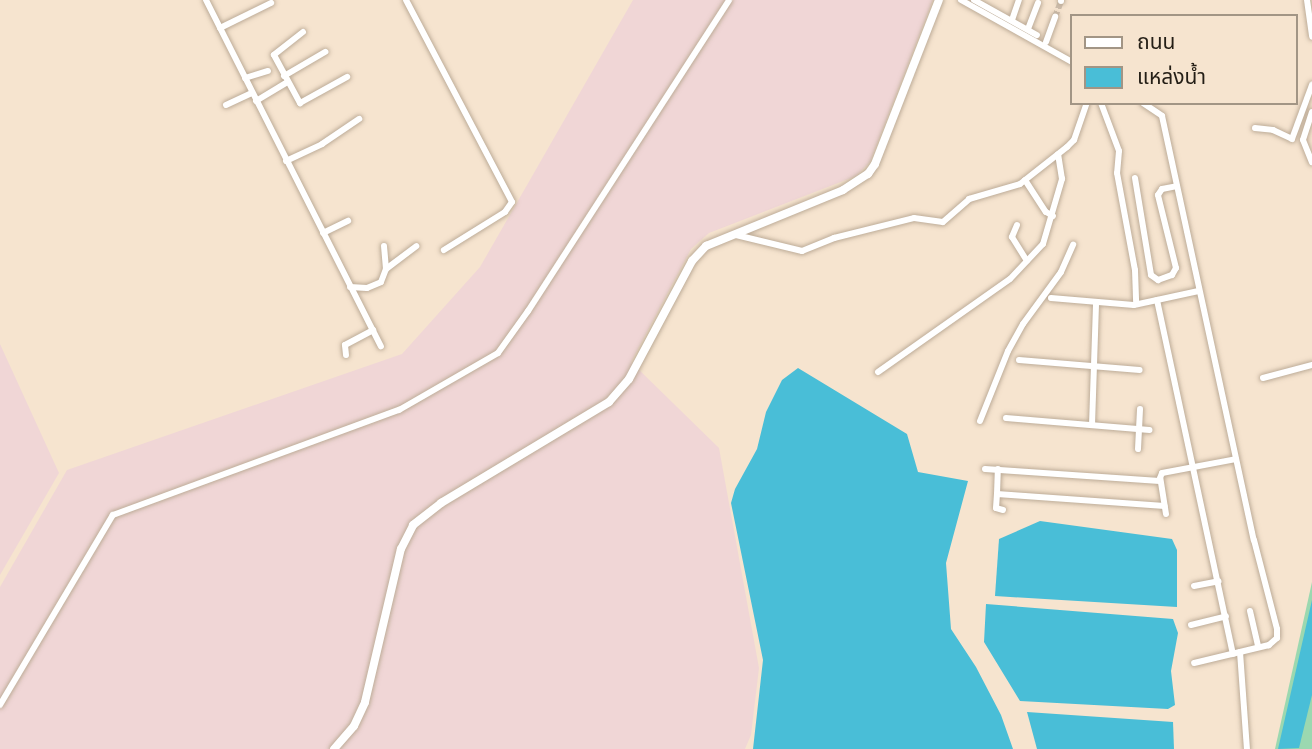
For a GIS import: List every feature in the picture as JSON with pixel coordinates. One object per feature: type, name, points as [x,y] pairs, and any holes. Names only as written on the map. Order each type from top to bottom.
[{"type":"street","points":[[206,0],[381,346]]},
{"type":"street","points":[[406,0],[512,202],[505,212],[444,250]]},
{"type":"street","points":[[0,705],[113,515],[383,417],[492,358],[503,347],[729,0]]},
{"type":"street","points":[[334,749],[354,726],[365,702],[401,549],[413,525],[441,503],[609,402],[629,379],[692,261],[706,246],[730,233],[843,190],[868,174],[875,164],[939,0]]},
{"type":"street","points":[[961,0],[1070,61]]},
{"type":"street","points":[[974,0],[1037,35]]},
{"type":"street","points":[[988,8],[990,0]]},
{"type":"street","points":[[1012,20],[1019,0]]},
{"type":"street","points":[[1307,0],[1312,37]]},
{"type":"street","points":[[220,28],[271,3]]},
{"type":"street","points":[[1028,29],[1038,3]]},
{"type":"street","points":[[1046,42],[1055,17]]},
{"type":"street","points":[[303,32],[274,53],[300,103],[347,77]]},
{"type":"street","points":[[256,101],[324,52]]},
{"type":"street","points":[[245,78],[268,71]]},
{"type":"street","points":[[1255,128],[1273,130],[1292,139],[1312,85]]},
{"type":"street","points":[[226,105],[252,93]]},
{"type":"street","points":[[730,233],[806,251],[834,238],[914,218],[943,222],[965,201],[1025,180],[1058,155],[1074,140],[1086,105]]},
{"type":"street","points":[[1102,105],[1119,151],[1117,173],[1135,270],[1136,304]]},
{"type":"street","points":[[1146,105],[1161,116],[1236,458],[1277,629],[1274,642],[1194,663]]},
{"type":"street","points":[[1312,112],[1303,140],[1312,162]]},
{"type":"street","points":[[286,161],[321,144],[359,119]]},
{"type":"street","points":[[878,372],[1010,279],[1045,242],[1062,176],[1058,155]]},
{"type":"street","points":[[1135,178],[1152,275],[1158,280],[1172,275],[1176,268],[1158,195],[1162,190],[1177,186]]},
{"type":"street","points":[[1025,180],[1046,212],[1053,216]]},
{"type":"street","points":[[323,233],[348,221]]},
{"type":"street","points":[[1017,225],[1012,237],[1027,261]]},
{"type":"street","points":[[351,288],[367,288],[384,278],[384,246]]},
{"type":"street","points":[[386,269],[416,246]]},
{"type":"street","points":[[981,421],[1008,351],[1023,324],[1061,272],[1073,246]]},
{"type":"street","points":[[1051,298],[1136,304],[1199,291]]},
{"type":"street","points":[[1157,300],[1226,616],[1237,653],[1247,749]]},
{"type":"street","points":[[1092,425],[1096,302]]},
{"type":"street","points":[[346,355],[345,345],[373,330]]},
{"type":"street","points":[[1019,359],[1094,368],[1140,370]]},
{"type":"street","points":[[1263,378],[1312,365]]},
{"type":"street","points":[[1138,449],[1140,409]]},
{"type":"street","points":[[1006,418],[1149,429]]},
{"type":"street","points":[[997,494],[1165,510],[1160,481],[1162,473],[1236,458]]},
{"type":"street","points":[[985,468],[1160,481]]},
{"type":"street","points":[[998,470],[996,508],[1003,510]]},
{"type":"street","points":[[1194,586],[1219,580]]},
{"type":"street","points":[[1250,611],[1258,648]]},
{"type":"street","points":[[1191,625],[1226,616]]},
{"type":"shaded area","points":[[633,0],[933,0],[870,162],[856,176],[709,233],[691,249],[631,362],[719,448],[759,668],[751,735],[745,749],[0,749],[0,587],[67,470],[402,354],[480,267]]},
{"type":"shaded area","points":[[0,344],[59,473],[0,575]]},
{"type":"green space","points":[[1312,582],[1312,749],[1275,749]]},
{"type":"water","points":[[798,368],[907,434],[918,472],[968,481],[946,563],[951,629],[976,667],[1001,715],[1013,749],[753,749],[763,660],[731,503],[735,489],[757,449],[766,412],[782,380]]},
{"type":"water","points":[[1040,521],[1172,539],[1177,550],[1177,607],[995,596],[999,539]]},
{"type":"water","points":[[1312,600],[1312,695],[1299,748],[1278,749]]},
{"type":"water","points":[[986,604],[1173,619],[1178,633],[1171,671],[1175,705],[1168,709],[1020,701],[984,642]]},
{"type":"water","points":[[1027,712],[1173,722],[1174,749],[1037,749]]},
{"type":"tunnel","points":[[1055,17],[1061,1]]}]
